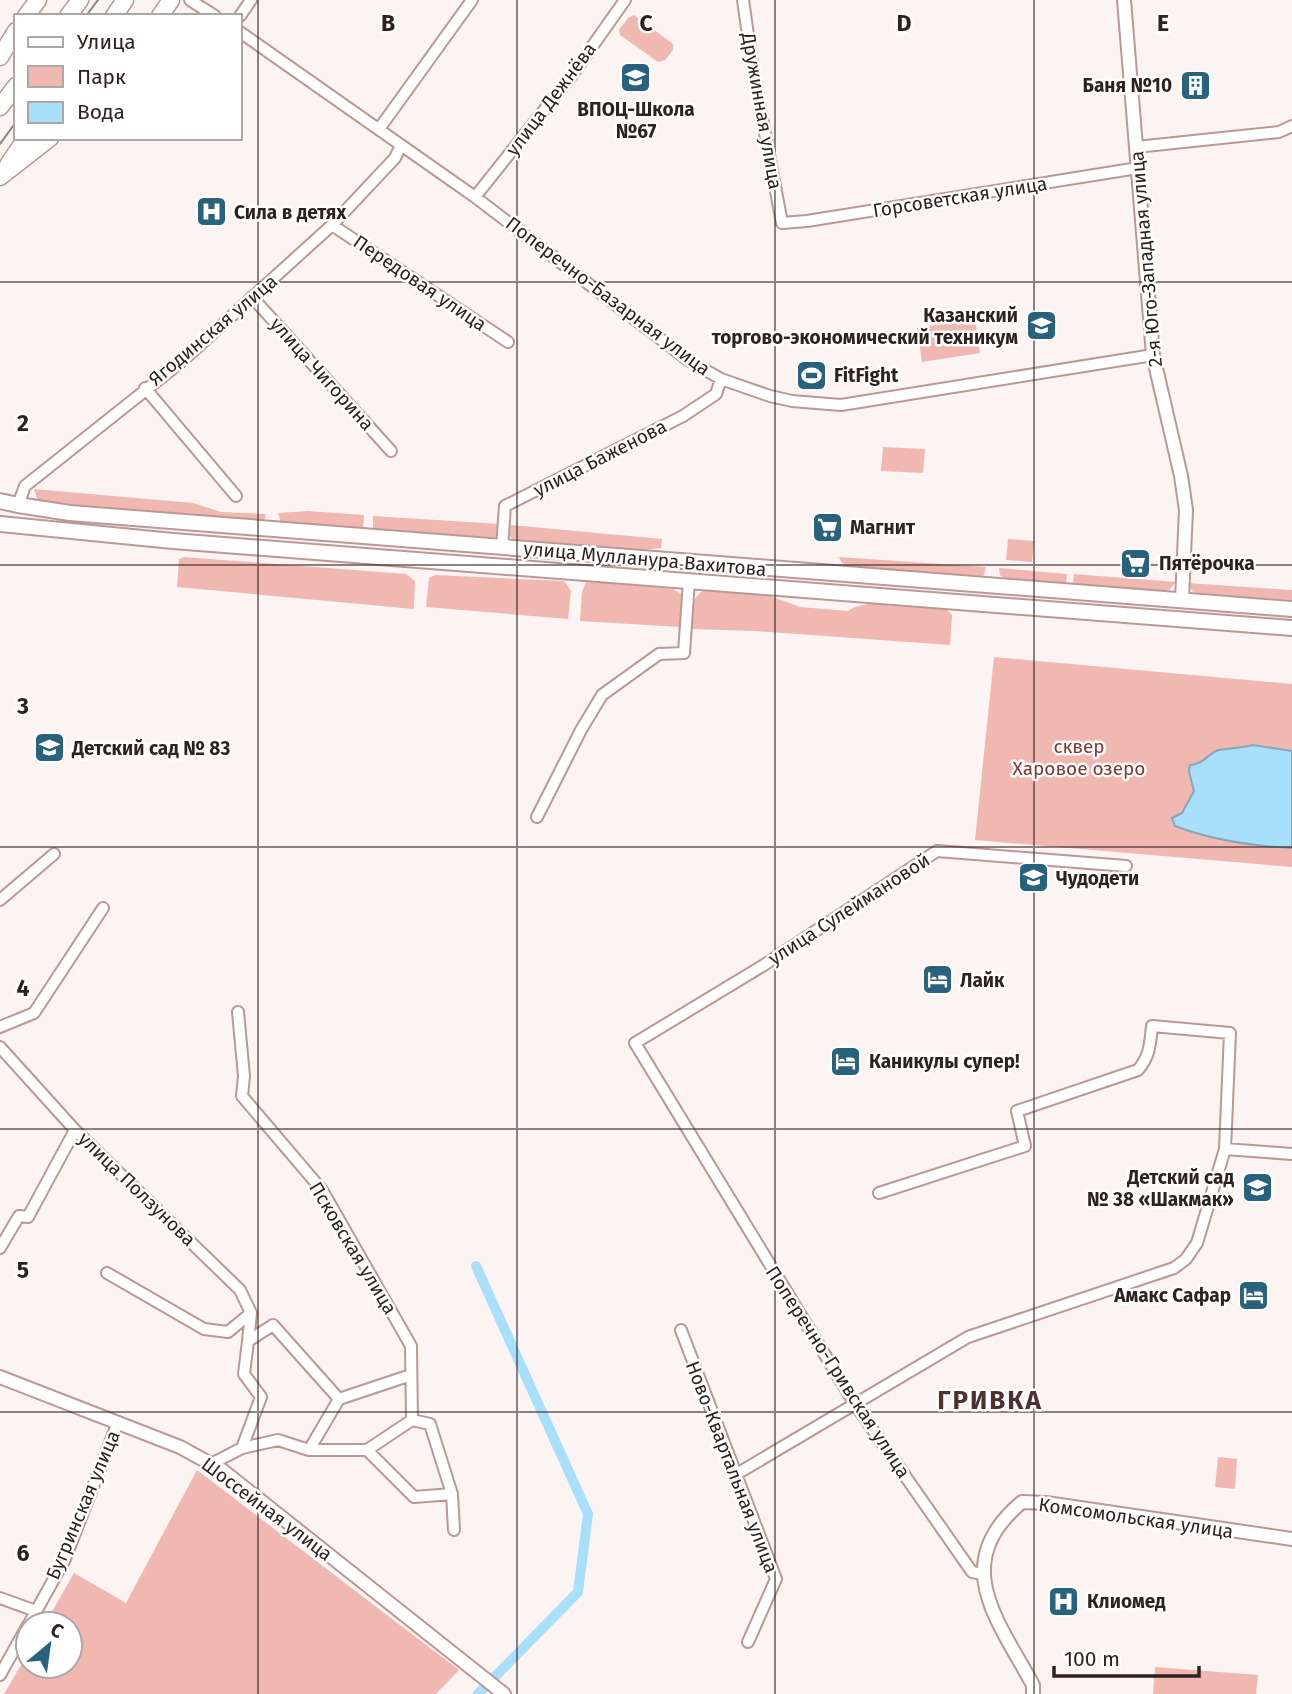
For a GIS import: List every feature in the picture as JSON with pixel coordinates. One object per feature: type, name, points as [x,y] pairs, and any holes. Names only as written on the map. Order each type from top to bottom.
[{"type":"main road","points":[[0,57],[14,34]]},
{"type":"main road","points":[[0,107],[14,89]]},
{"type":"main road","points":[[0,176],[25,140]]},
{"type":"main road","points":[[0,176],[47,140]]},
{"type":"main road","name":"улица Мулланура Вахитова","points":[[0,500],[70,513],[1292,609]]},
{"type":"main road","name":"улица Мулланура Вахитова","points":[[0,524],[173,541],[1292,628]]},
{"type":"street","points":[[190,0],[212,14]]},
{"type":"street","points":[[379,129],[472,0]]},
{"type":"street","name":"улица Дежнёва","points":[[475,197],[572,75],[625,0]]},
{"type":"street","name":"Дружинная улица","points":[[743,0],[752,70],[782,223]]},
{"type":"street","name":"2-я Юго-Западная улица","points":[[1124,0],[1153,355],[1181,476],[1186,510],[1182,600]]},
{"type":"street","name":"Поперечно-Базарная улица","points":[[242,33],[475,197],[688,360],[721,379],[792,401],[841,405],[1153,355]]},
{"type":"street","points":[[1136,147],[1279,132],[1292,126]]},
{"type":"street","name":"Ягодинская улица","points":[[18,505],[25,486],[181,362],[332,225],[394,158],[401,145]]},
{"type":"street","name":"Горсоветская улица","points":[[782,223],[1138,167]]},
{"type":"street","name":"Передовая улица","points":[[332,225],[508,342]]},
{"type":"street","name":"улица Чигорина","points":[[252,297],[391,451]]},
{"type":"street","name":"улица Баженова","points":[[502,548],[505,506],[683,416],[716,394],[721,379]]},
{"type":"street","points":[[145,388],[236,496]]},
{"type":"street","points":[[537,817],[581,730],[603,695],[659,654],[684,653],[690,581]]},
{"type":"street","name":"улица Сулеймановой","points":[[635,1043],[764,965],[937,851],[1126,866]]},
{"type":"street","points":[[0,900],[54,854]]},
{"type":"street","points":[[0,1027],[34,1013],[103,908]]},
{"type":"street","name":"Псковская улица","points":[[238,1012],[244,1076],[242,1096],[321,1190],[411,1346],[412,1420]]},
{"type":"street","points":[[735,1475],[968,1337],[1174,1268],[1186,1259],[1197,1243],[1225,1149],[1230,1033],[1152,1026],[1150,1051],[1138,1070],[1017,1111],[1025,1146],[879,1193]]},
{"type":"street","name":"Поперечно-Гривская улица","points":[[635,1043],[855,1404],[972,1572],[982,1574]]},
{"type":"street","name":"улица Ползунова","points":[[0,1047],[75,1130],[240,1290],[251,1313]]},
{"type":"street","points":[[0,1248],[19,1216],[27,1217],[75,1130]]},
{"type":"street","points":[[1225,1149],[1292,1154]]},
{"type":"street","points":[[107,1273],[204,1329],[228,1332],[251,1313]]},
{"type":"street","points":[[242,1448],[261,1397],[244,1374],[251,1313]]},
{"type":"street","points":[[248,1341],[273,1325],[339,1399]]},
{"type":"street","name":"Ново-Квартальная улица","points":[[681,1330],[776,1579],[748,1642]]},
{"type":"street","points":[[309,1450],[339,1399],[411,1375]]},
{"type":"street","name":"Шоссейная улица","points":[[0,1377],[180,1447],[211,1464],[241,1484],[504,1694]]},
{"type":"street","points":[[211,1464],[242,1448],[278,1440],[309,1450],[368,1450],[412,1420],[430,1424],[452,1494],[454,1530]]},
{"type":"street","name":"Бугринская улица","points":[[37,1610],[65,1559],[118,1422]]},
{"type":"street","points":[[368,1450],[414,1497],[452,1494]]},
{"type":"street","name":"Комсомольская улица","points":[[982,1574],[993,1535],[1004,1518],[1023,1502],[1046,1503],[1292,1539]]},
{"type":"street","points":[[982,1574],[989,1601],[1035,1691]]},
{"type":"street","points":[[0,1598],[33,1610]]},
{"type":"street","name":"Бугринская улица","points":[[0,1675],[14,1650]]},
{"type":"green space","points":[[634,15],[673,44],[673,50],[665,60],[658,62],[620,35],[619,30],[628,18]]},
{"type":"green space","points":[[975,319],[980,353],[922,362],[917,328]]},
{"type":"green space","points":[[883,447],[925,449],[923,473],[881,471]]},
{"type":"green space","points":[[34,489],[193,503],[221,512],[266,514],[264,521],[102,509],[40,501]]},
{"type":"green space","points":[[308,511],[364,515],[363,530],[281,523],[278,513]]},
{"type":"green space","points":[[373,516],[500,524],[497,538],[491,539],[373,530]]},
{"type":"green space","points":[[511,525],[662,539],[661,548],[634,551],[516,541],[509,536]]},
{"type":"green space","points":[[1008,539],[1034,541],[1032,562],[1006,560]]},
{"type":"green space","points":[[184,557],[406,574],[415,581],[414,609],[177,587],[179,559]]},
{"type":"green space","points":[[839,557],[986,567],[984,575],[979,576],[850,567],[842,563]]},
{"type":"green space","points":[[999,568],[1067,574],[1066,583],[1005,579],[1000,575]]},
{"type":"green space","points":[[1074,574],[1176,582],[1169,590],[1163,591],[1073,584]]},
{"type":"green space","points":[[435,575],[564,581],[571,591],[568,619],[426,607],[429,578]]},
{"type":"green space","points":[[586,582],[673,589],[681,594],[683,601],[681,627],[580,621],[582,592]]},
{"type":"green space","points":[[1187,583],[1292,590],[1292,600],[1201,594],[1193,592]]},
{"type":"green space","points":[[703,591],[768,595],[800,607],[848,611],[881,603],[946,609],[952,615],[950,645],[692,629],[694,603]]},
{"type":"green space","name":"сквер Харовое озеро","points":[[994,657],[1292,684],[1292,867],[975,840]]},
{"type":"green space","points":[[1218,1457],[1237,1459],[1235,1489],[1215,1487]]},
{"type":"green space","points":[[197,1470],[459,1670],[436,1694],[4,1694],[14,1677],[14,1680],[84,1680],[84,1610],[53,1610],[74,1573],[126,1603]]},
{"type":"green space","points":[[1155,1667],[1258,1675],[1256,1694],[1153,1694]]},
{"type":"water","points":[[1253,745],[1292,751],[1292,848],[1232,842],[1175,826],[1172,818],[1182,813],[1194,791],[1190,765],[1199,763],[1219,750]]},
{"type":"waterway","points":[[476,1266],[588,1514],[578,1592],[478,1694]]},
{"type":"tram line","points":[[88,14],[98,0]]},
{"type":"tram line","points":[[0,144],[14,125]]},
{"type":"place","name":"ВПОЦ-Школа №67","points":[[636,78]]},
{"type":"place","name":"Баня №10","points":[[1195,85]]},
{"type":"place","name":"Сила в детях","points":[[211,212]]},
{"type":"place","name":"Казанский торгово-экономический техникум","points":[[1041,326]]},
{"type":"place","name":"FitFight","points":[[811,375]]},
{"type":"place","name":"Магнит","points":[[827,527]]},
{"type":"place","name":"Пятёрочка","points":[[1136,563]]},
{"type":"place","name":"Детский сад № 83","points":[[49,748]]},
{"type":"place","name":"Чудодети","points":[[1033,878]]},
{"type":"place","name":"Лайк","points":[[937,980]]},
{"type":"place","name":"Каникулы супер!","points":[[846,1061]]},
{"type":"place","name":"Детский сад № 38 «Шакмак»","points":[[1257,1188]]},
{"type":"place","name":"Амакс Сафар","points":[[1254,1295]]},
{"type":"place","name":"Клиомед","points":[[1064,1601]]},
{"type":"district","name":"ГРИВКА","points":[[990,1400]]}]
